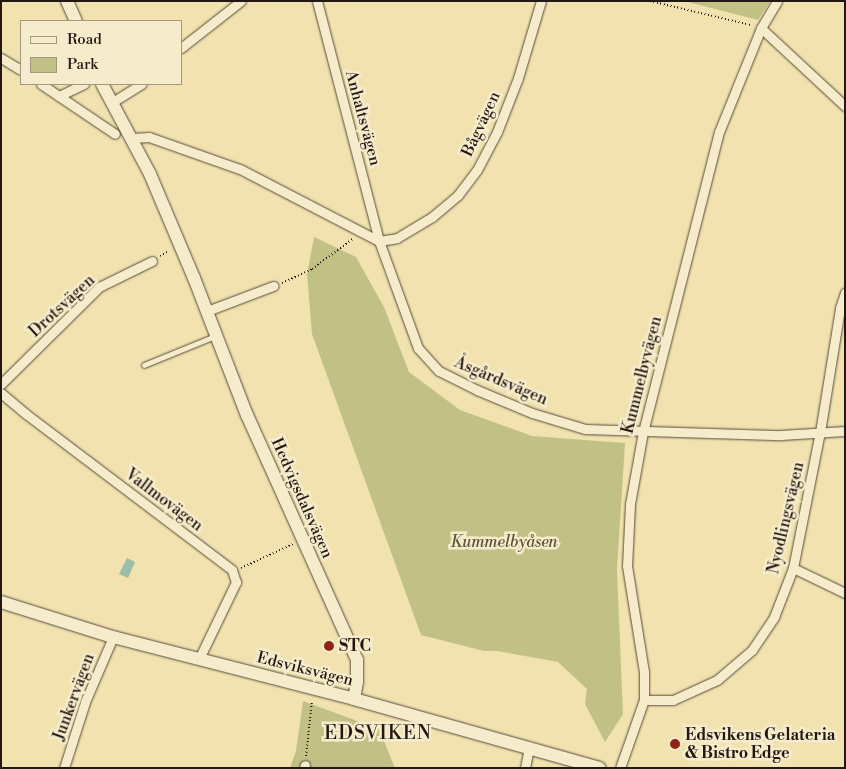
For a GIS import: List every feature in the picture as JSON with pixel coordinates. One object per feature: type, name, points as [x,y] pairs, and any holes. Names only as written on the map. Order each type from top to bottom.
[{"type":"street","points":[[67,1],[76,20]]},
{"type":"street","points":[[182,47],[197,33],[241,1]]},
{"type":"street","name":"Anhaltsvägen","points":[[317,1],[379,241]]},
{"type":"street","name":"Bågvägen","points":[[379,241],[397,238],[432,217],[458,195],[477,170],[497,132],[518,78],[541,1]]},
{"type":"street","name":"Kummelbyvägen","points":[[620,768],[644,700],[644,672],[627,566],[630,504],[643,432],[719,132],[761,28],[777,1]]},
{"type":"street","points":[[761,28],[845,106]]},
{"type":"street","points":[[1,58],[20,69]]},
{"type":"street","points":[[42,85],[115,134]]},
{"type":"street","points":[[59,96],[82,85]]},
{"type":"street","name":"Hedvigsdalsvägen","points":[[103,85],[150,174],[207,311],[247,415],[357,660],[357,682],[354,699]]},
{"type":"street","points":[[112,103],[139,85]]},
{"type":"street","points":[[132,138],[149,137],[240,169],[379,241]]},
{"type":"street","name":"Åsgårdsvägen","points":[[379,241],[418,348],[439,371],[477,390],[523,409],[585,429],[781,435],[845,431]]},
{"type":"street","name":"Drotsvägen","points":[[1,384],[99,287],[152,261]]},
{"type":"street","points":[[207,311],[273,286]]},
{"type":"street","name":"Nyodlingsvägen","points":[[644,700],[673,700],[717,680],[752,650],[774,616],[793,568],[820,432],[840,308],[845,294]]},
{"type":"street","name":"Vallmovägen","points":[[1,393],[233,572]]},
{"type":"street","points":[[793,568],[845,593]]},
{"type":"street","points":[[199,659],[236,582],[233,572]]},
{"type":"street","name":"Edsviksvägen","points":[[1,602],[113,637],[354,699],[600,768]]},
{"type":"street","name":"Junkervägen","points":[[64,768],[85,702],[113,637]]},
{"type":"street","points":[[525,768],[529,748]]},
{"type":"lane","points":[[144,365],[217,336]]},
{"type":"path","points":[[650,1],[761,28]]},
{"type":"path","points":[[273,286],[294,279],[312,269],[362,233]]},
{"type":"path","points":[[152,261],[180,244]]},
{"type":"path","points":[[233,572],[302,539]]},
{"type":"path","points":[[305,766],[312,701],[316,689]]},
{"type":"green space","points":[[684,1],[770,1],[758,20]]},
{"type":"green space","name":"Kummelbyåsen","points":[[314,237],[356,257],[384,307],[409,372],[460,410],[532,436],[625,443],[617,569],[623,714],[605,742],[585,704],[587,689],[558,662],[497,651],[484,651],[421,635],[312,334],[307,274]]},
{"type":"green space","points":[[303,701],[379,729],[395,768],[290,768],[296,751]]},
{"type":"shaded area","points":[[127,558],[135,562],[128,578],[119,574]]},
{"type":"place","name":"STC","points":[[329,646]]},
{"type":"place","name":"Edsvikens Gelateria & Bistro Edge","points":[[675,744]]},
{"type":"district","name":"EDSVIKEN","points":[[378,734]]}]
